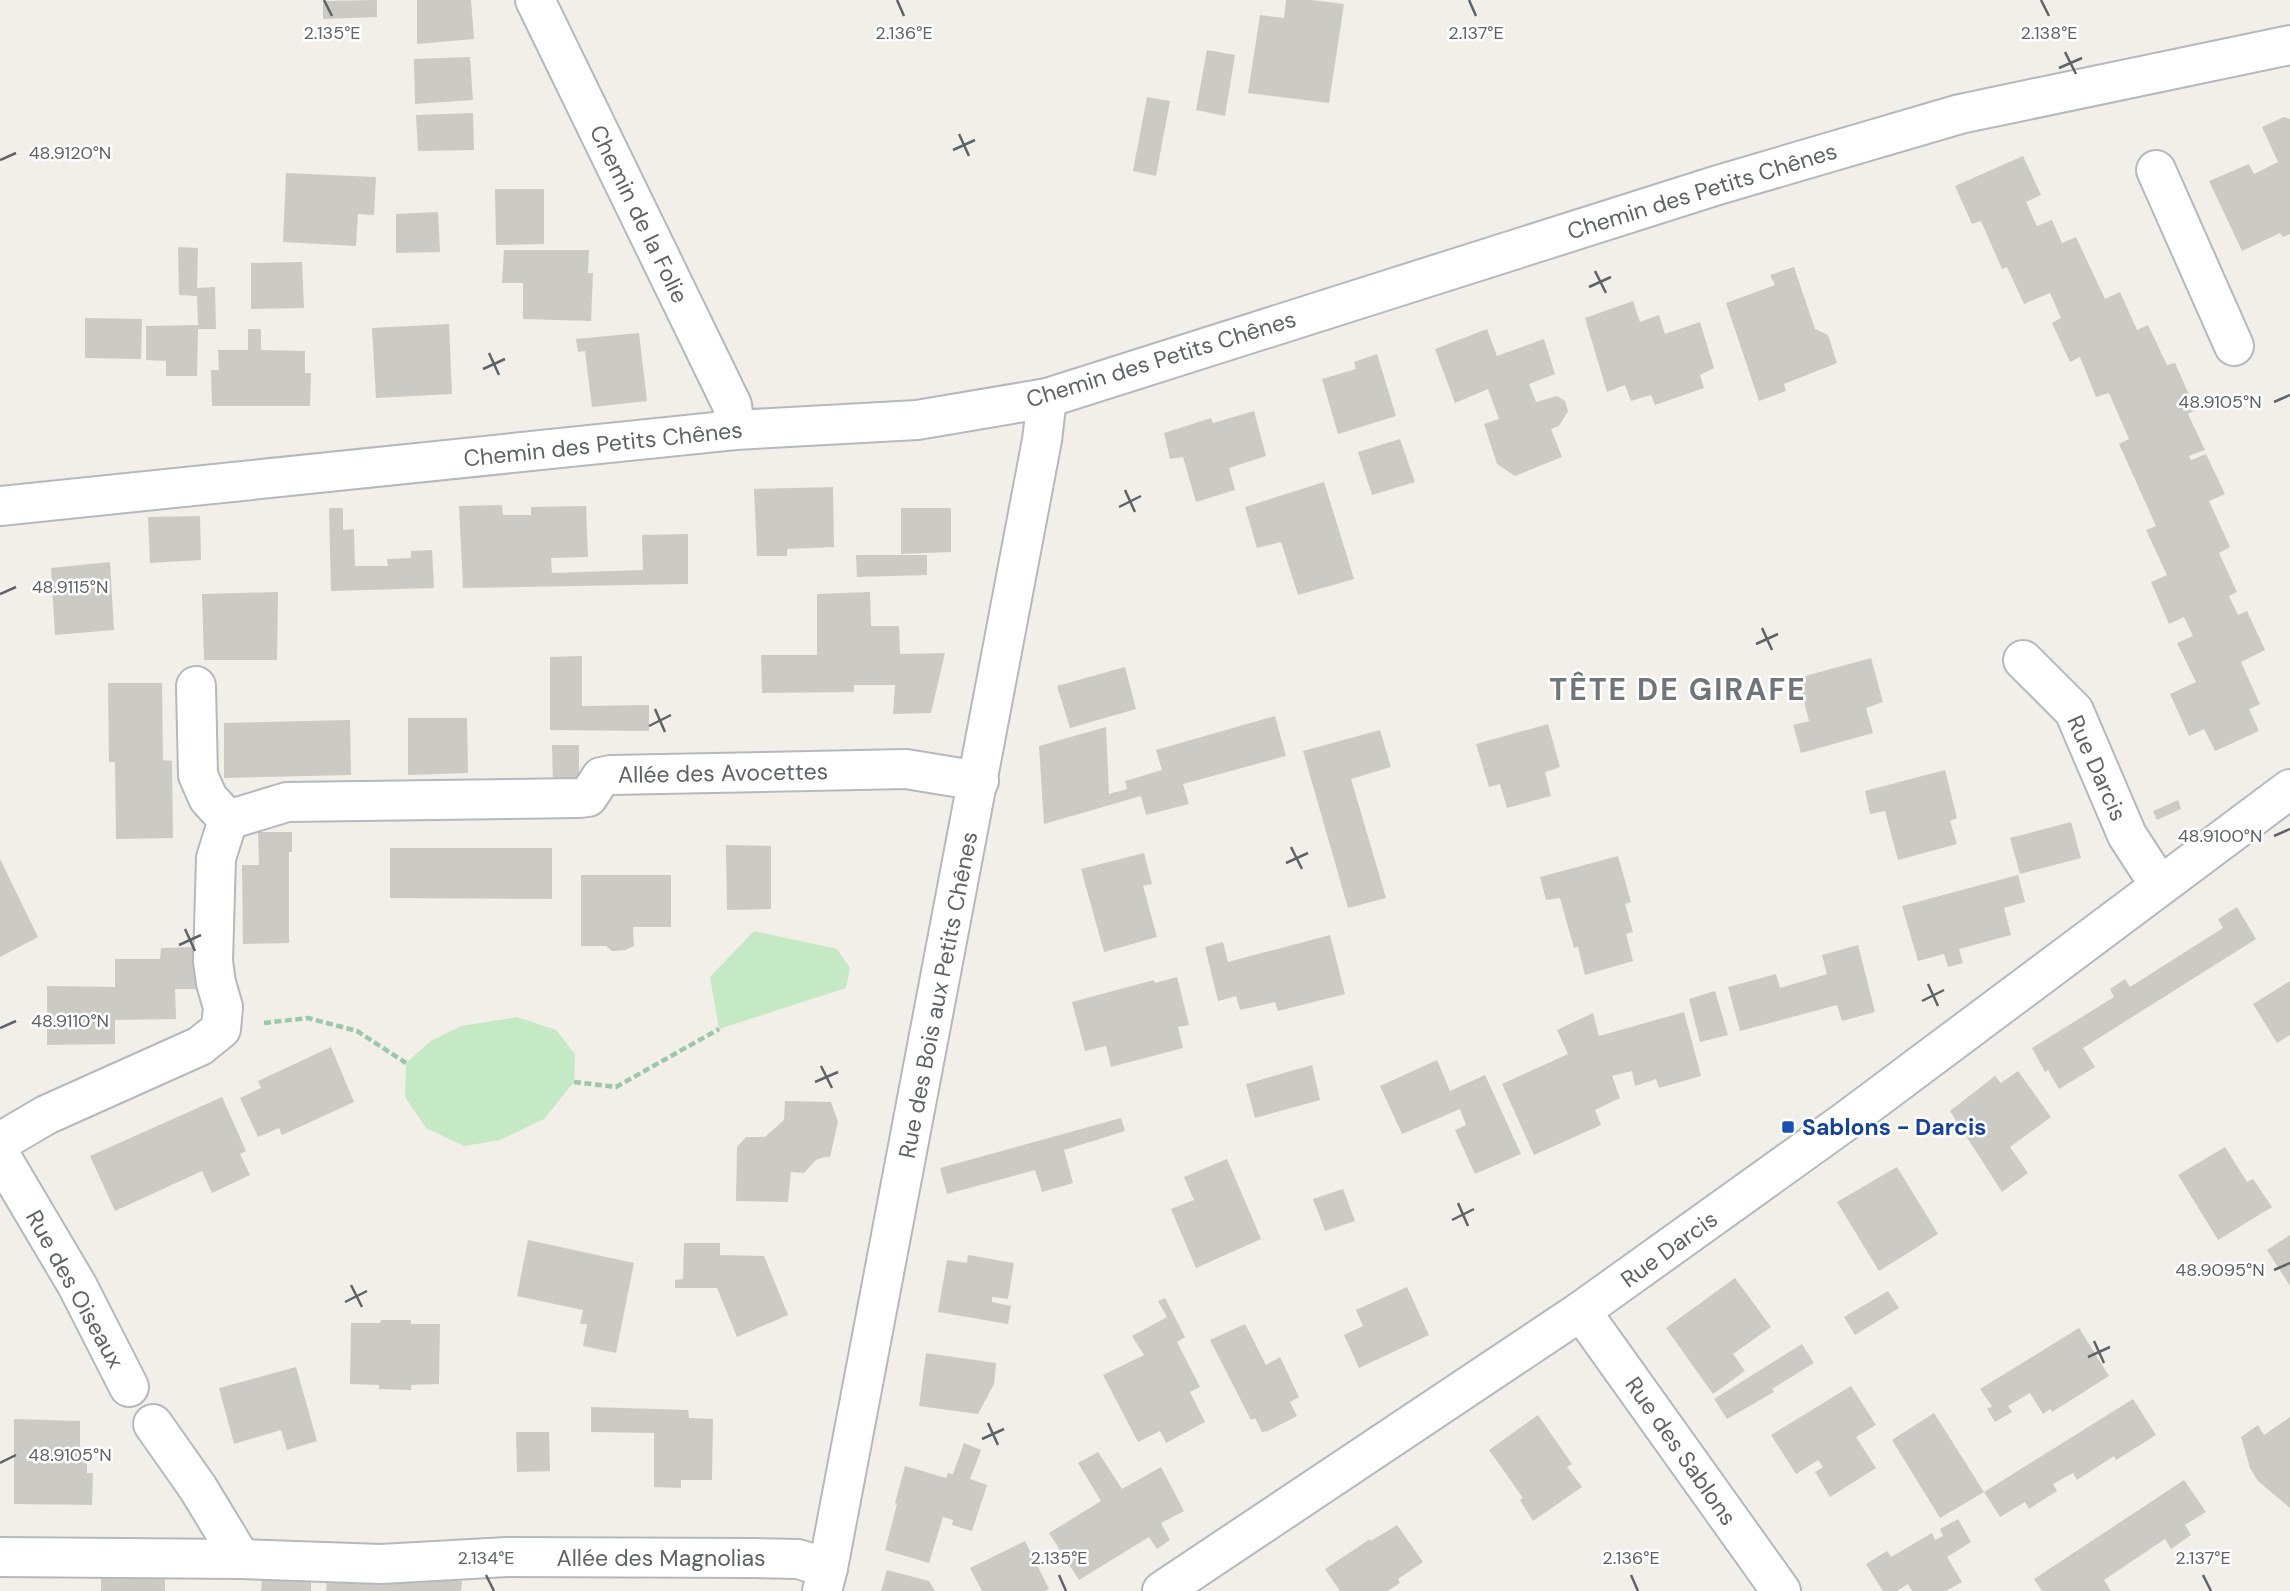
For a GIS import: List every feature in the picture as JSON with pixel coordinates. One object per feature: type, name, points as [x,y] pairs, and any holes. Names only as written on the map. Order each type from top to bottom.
[{"type":"street","name":"Chemin de la Folie","points":[[535,0],[732,405],[736,430]]},
{"type":"street","name":"Chemin des Petits Chênes","points":[[0,506],[736,430],[917,420],[1047,398],[1718,185],[1960,114],[2290,45]]},
{"type":"street","points":[[2156,170],[2234,346]]},
{"type":"street","name":"Rue des Bois aux Petits Chênes","points":[[825,1579],[979,781],[1040,453],[1047,398]]},
{"type":"street","name":"Rue Darcis","points":[[2023,660],[2074,711],[2127,835],[2160,886]]},
{"type":"street","points":[[0,1142],[46,1115],[200,1046],[221,1029],[223,1007],[213,961],[216,858],[228,820],[208,797],[198,775],[196,686]]},
{"type":"street","name":"Allée des Avocettes","points":[[228,820],[288,802],[588,797],[601,778],[611,775],[906,769],[979,781]]},
{"type":"street","name":"Rue Darcis","points":[[1162,1591],[1581,1311],[1846,1121],[2290,789]]},
{"type":"street","name":"Rue des Oiseaux","points":[[0,1155],[76,1285],[128,1387]]},
{"type":"street","name":"Rue des Sablons","points":[[1581,1311],[1781,1591]]},
{"type":"street","points":[[153,1424],[198,1488],[241,1559]]},
{"type":"street","name":"Allée des Magnolias","points":[[0,1557],[241,1559],[381,1564],[507,1557],[798,1559],[825,1579]]},
{"type":"path","points":[[221,1029],[308,1018],[357,1031],[406,1063]]},
{"type":"path","points":[[574,1082],[616,1087],[719,1028]]},
{"type":"green space","points":[[754,931],[837,949],[850,968],[846,988],[719,1029],[710,977]]},
{"type":"green space","points":[[517,1017],[556,1030],[575,1054],[574,1082],[544,1119],[500,1140],[464,1146],[426,1128],[405,1097],[406,1063],[431,1041],[461,1026]]},
{"type":"building","points":[[377,0],[377,17],[323,19],[323,1]]},
{"type":"building","points":[[417,0],[471,0],[474,39],[417,44]]},
{"type":"building","points":[[1286,0],[1344,4],[1329,103],[1248,93],[1260,15],[1284,18]]},
{"type":"building","points":[[1207,50],[1235,55],[1225,116],[1196,110]]},
{"type":"building","points":[[470,57],[473,100],[415,104],[414,59]]},
{"type":"building","points":[[1147,97],[1170,101],[1156,176],[1133,171]]},
{"type":"building","points":[[473,113],[474,150],[418,151],[416,115]]},
{"type":"building","points":[[2284,117],[2290,119],[2290,234],[2283,237],[2280,233],[2242,251],[2209,181],[2249,164],[2254,174],[2278,162],[2262,127]]},
{"type":"building","points":[[2023,156],[2041,195],[2026,202],[2037,226],[2052,220],[2062,243],[2076,237],[2105,299],[2120,292],[2137,330],[2148,325],[2167,365],[2175,363],[2196,410],[2188,414],[2205,450],[2189,456],[2191,460],[2206,454],[2225,494],[2209,501],[2230,547],[2219,553],[2237,592],[2229,596],[2238,615],[2247,611],[2265,650],[2241,662],[2260,704],[2249,709],[2259,731],[2215,751],[2204,729],[2189,736],[2170,694],[2196,682],[2177,643],[2193,636],[2184,617],[2169,624],[2151,582],[2167,575],[2146,530],[2156,526],[2119,444],[2129,439],[2109,393],[2096,397],[2080,357],[2070,362],[2052,323],[2061,318],[2050,293],[2024,304],[2007,267],[2002,269],[1981,221],[1972,224],[1955,186]]},
{"type":"building","points":[[286,173],[376,177],[374,215],[358,214],[356,246],[283,242]]},
{"type":"building","points":[[495,189],[544,189],[544,244],[496,245]]},
{"type":"building","points":[[438,212],[440,252],[396,253],[396,214]]},
{"type":"building","points":[[178,247],[198,248],[197,288],[215,287],[216,329],[198,329],[197,376],[166,376],[166,361],[146,360],[146,326],[198,325],[197,296],[179,295]]},
{"type":"building","points":[[504,250],[589,250],[588,273],[593,273],[591,321],[523,319],[523,283],[502,283]]},
{"type":"building","points":[[302,262],[304,308],[251,309],[251,263]]},
{"type":"building","points":[[1794,267],[1815,329],[1828,335],[1837,363],[1784,384],[1786,391],[1759,401],[1726,303],[1775,285],[1770,275]]},
{"type":"building","points":[[1633,301],[1640,322],[1659,315],[1665,334],[1700,322],[1714,368],[1700,375],[1704,388],[1655,405],[1651,395],[1631,401],[1625,385],[1607,392],[1585,318]]},
{"type":"building","points":[[85,318],[142,319],[141,359],[85,358]]},
{"type":"building","points":[[449,324],[452,394],[376,398],[372,328]]},
{"type":"building","points":[[248,329],[261,329],[261,350],[305,351],[305,373],[311,373],[310,406],[212,406],[211,370],[219,370],[218,350],[248,350]]},
{"type":"building","points":[[1487,329],[1497,356],[1544,339],[1555,374],[1529,384],[1536,402],[1557,396],[1565,401],[1568,411],[1559,426],[1551,429],[1562,457],[1515,476],[1497,464],[1484,424],[1499,419],[1488,389],[1455,403],[1435,349]]},
{"type":"building","points":[[639,333],[647,401],[592,407],[585,351],[578,352],[576,339]]},
{"type":"building","points":[[1377,354],[1396,416],[1338,434],[1322,379],[1356,369],[1354,362]]},
{"type":"building","points":[[1254,411],[1266,456],[1229,468],[1235,490],[1196,502],[1183,457],[1170,459],[1164,433],[1211,418],[1213,423]]},
{"type":"building","points":[[1400,439],[1415,482],[1372,495],[1358,452]]},
{"type":"building","points":[[1324,482],[1354,579],[1298,595],[1281,542],[1257,548],[1245,507]]},
{"type":"building","points":[[833,487],[834,547],[787,549],[787,556],[757,556],[754,489]]},
{"type":"building","points":[[502,505],[503,515],[531,515],[531,507],[586,506],[588,557],[551,558],[552,573],[643,570],[642,535],[688,534],[688,584],[463,588],[459,506]]},
{"type":"building","points":[[329,508],[343,508],[343,530],[354,529],[355,566],[388,566],[387,559],[411,558],[411,551],[432,550],[434,588],[331,591]]},
{"type":"building","points":[[901,508],[951,508],[951,552],[901,554]]},
{"type":"building","points":[[200,516],[201,560],[150,563],[148,517]]},
{"type":"building","points":[[856,555],[927,555],[927,575],[857,577]]},
{"type":"building","points":[[110,562],[114,630],[55,635],[51,568]]},
{"type":"building","points":[[278,592],[277,660],[204,660],[202,594]]},
{"type":"building","points":[[870,592],[871,626],[899,626],[900,654],[945,653],[931,713],[893,714],[895,685],[854,685],[854,692],[762,693],[761,655],[817,655],[817,594]]},
{"type":"building","points":[[582,656],[582,706],[649,705],[649,731],[550,730],[550,657]]},
{"type":"building","points":[[1871,658],[1883,702],[1866,708],[1873,733],[1801,753],[1793,725],[1809,721],[1798,678]]},
{"type":"building","points":[[1125,667],[1136,709],[1070,728],[1057,686]]},
{"type":"building","points":[[108,683],[162,683],[163,760],[172,761],[173,838],[116,839],[115,762],[109,762]]},
{"type":"building","points":[[1275,716],[1286,756],[1183,784],[1189,804],[1146,815],[1141,796],[1044,824],[1039,746],[1106,727],[1109,794],[1127,789],[1125,781],[1162,770],[1156,750]]},
{"type":"building","points":[[408,718],[467,718],[468,773],[408,775]]},
{"type":"building","points":[[350,720],[351,775],[224,778],[224,723]]},
{"type":"building","points":[[1548,724],[1560,767],[1545,772],[1551,796],[1507,808],[1500,784],[1489,787],[1476,744]]},
{"type":"building","points":[[1380,730],[1391,767],[1351,779],[1386,898],[1348,908],[1303,751]]},
{"type":"building","points":[[552,745],[579,745],[579,784],[553,785]]},
{"type":"building","points":[[1945,770],[1957,818],[1950,821],[1957,844],[1898,860],[1885,811],[1870,814],[1865,791]]},
{"type":"building","points":[[2178,800],[2181,809],[2157,820],[2153,811]]},
{"type":"building","points":[[2071,822],[2081,858],[2020,874],[2010,838]]},
{"type":"building","points":[[258,832],[292,832],[292,852],[289,852],[289,943],[243,944],[242,865],[259,865]]},
{"type":"building","points":[[726,845],[771,846],[771,909],[727,910]]},
{"type":"building","points":[[390,848],[552,848],[552,899],[390,898]]},
{"type":"building","points":[[1144,853],[1152,884],[1143,886],[1157,937],[1104,952],[1081,869]]},
{"type":"building","points":[[1618,856],[1631,902],[1625,904],[1633,932],[1626,934],[1633,961],[1585,975],[1578,947],[1574,948],[1560,898],[1546,900],[1540,877]]},
{"type":"building","points":[[0,859],[38,937],[0,957]]},
{"type":"building","points":[[581,875],[671,875],[671,927],[633,927],[634,946],[625,950],[612,951],[606,946],[581,946]]},
{"type":"building","points":[[2018,875],[2025,902],[2004,908],[2011,935],[1959,949],[1963,963],[1948,967],[1944,954],[1918,961],[1902,906]]},
{"type":"building","points":[[2237,907],[2256,939],[2083,1048],[2095,1067],[2059,1089],[2048,1070],[2045,1072],[2032,1048],[2114,997],[2110,989],[2125,979],[2130,987],[2223,928],[2218,919]]},
{"type":"building","points":[[1330,935],[1345,994],[1278,1011],[1275,1002],[1240,1010],[1236,996],[1218,1001],[1205,947],[1223,942],[1228,962]]},
{"type":"building","points":[[1858,945],[1875,1012],[1842,1021],[1837,1005],[1740,1031],[1728,987],[1776,974],[1780,988],[1827,974],[1822,955]]},
{"type":"building","points":[[195,947],[196,989],[175,989],[176,1019],[115,1020],[115,1044],[47,1045],[47,986],[115,987],[115,959],[160,959],[161,948]]},
{"type":"building","points":[[1177,977],[1189,1025],[1178,1027],[1183,1048],[1111,1067],[1106,1046],[1085,1051],[1072,1002],[1154,980],[1155,983]]},
{"type":"building","points":[[2290,981],[2290,1035],[2277,1043],[2253,1004]]},
{"type":"building","points":[[1715,991],[1728,1035],[1700,1042],[1689,999]]},
{"type":"building","points":[[1684,1012],[1701,1076],[1659,1088],[1656,1079],[1635,1086],[1632,1071],[1612,1076],[1620,1098],[1595,1110],[1601,1125],[1534,1155],[1502,1084],[1568,1054],[1557,1030],[1593,1013],[1599,1036]]},
{"type":"building","points":[[331,1047],[354,1102],[282,1135],[279,1128],[258,1137],[240,1098],[261,1088],[258,1081]]},
{"type":"building","points":[[1437,1060],[1450,1091],[1485,1075],[1521,1154],[1475,1174],[1455,1130],[1466,1125],[1460,1109],[1402,1134],[1380,1086]]},
{"type":"building","points":[[1312,1065],[1320,1100],[1255,1118],[1246,1084]]},
{"type":"building","points":[[2018,1071],[2051,1117],[2010,1147],[2028,1173],[2002,1192],[1950,1111],[1995,1076],[2001,1083]]},
{"type":"building","points":[[222,1097],[246,1151],[240,1154],[250,1175],[212,1193],[202,1171],[115,1211],[90,1156]]},
{"type":"building","points":[[785,1101],[831,1102],[838,1122],[830,1157],[816,1160],[804,1173],[791,1172],[788,1202],[736,1201],[737,1147],[746,1137],[765,1137],[784,1120]]},
{"type":"building","points":[[1121,1118],[1125,1131],[1064,1150],[1073,1183],[1042,1192],[1035,1170],[947,1194],[940,1168]]},
{"type":"building","points":[[2225,1147],[2247,1182],[2253,1179],[2272,1207],[2218,1240],[2178,1175]]},
{"type":"building","points":[[1227,1159],[1261,1239],[1196,1268],[1171,1209],[1194,1200],[1184,1177]]},
{"type":"building","points":[[1897,1167],[1938,1234],[1879,1271],[1837,1202]]},
{"type":"building","points":[[1343,1189],[1355,1221],[1325,1231],[1313,1199]]},
{"type":"building","points":[[2290,1235],[2290,1286],[2267,1250]]},
{"type":"building","points":[[528,1240],[634,1263],[616,1353],[583,1346],[587,1324],[580,1324],[583,1310],[517,1296]]},
{"type":"building","points":[[684,1243],[720,1243],[720,1255],[764,1256],[788,1315],[737,1337],[717,1288],[675,1288],[675,1280],[683,1279]]},
{"type":"building","points":[[968,1255],[1014,1263],[1008,1299],[992,1297],[992,1302],[1011,1306],[1008,1324],[938,1312],[947,1260],[967,1263]]},
{"type":"building","points":[[1735,1278],[1771,1327],[1733,1354],[1745,1371],[1713,1394],[1666,1328]]},
{"type":"building","points":[[1407,1287],[1429,1335],[1359,1368],[1344,1335],[1363,1326],[1356,1310]]},
{"type":"building","points":[[1888,1291],[1899,1308],[1855,1335],[1844,1317]]},
{"type":"building","points":[[1165,1298],[1185,1337],[1177,1342],[1200,1387],[1190,1392],[1205,1422],[1166,1443],[1160,1431],[1138,1442],[1103,1375],[1144,1355],[1132,1336],[1167,1317],[1158,1301]]},
{"type":"building","points":[[381,1320],[440,1324],[439,1384],[411,1385],[411,1390],[379,1389],[379,1385],[350,1384],[351,1323],[380,1323]]},
{"type":"building","points":[[1245,1324],[1266,1365],[1280,1357],[1299,1397],[1290,1402],[1297,1416],[1266,1432],[1262,1432],[1255,1418],[1251,1420],[1210,1340]]},
{"type":"building","points":[[2079,1328],[2109,1376],[2052,1412],[2050,1409],[2043,1414],[2030,1393],[2008,1406],[2012,1412],[1995,1422],[1987,1409],[1992,1406],[1980,1389]]},
{"type":"building","points":[[1802,1344],[1814,1363],[1772,1389],[1774,1392],[1727,1419],[1714,1399]]},
{"type":"building","points":[[926,1353],[996,1363],[994,1384],[978,1414],[919,1406]]},
{"type":"building","points":[[296,1367],[317,1441],[287,1450],[281,1430],[234,1444],[219,1388]]},
{"type":"building","points":[[1851,1386],[1876,1425],[1856,1437],[1876,1468],[1830,1497],[1815,1472],[1823,1467],[1818,1460],[1796,1474],[1771,1435]]},
{"type":"building","points":[[2133,1399],[2156,1435],[2116,1460],[2114,1456],[2077,1480],[2073,1473],[2053,1484],[2057,1491],[2029,1509],[2025,1502],[2000,1517],[1984,1492]]},
{"type":"building","points":[[591,1407],[688,1410],[689,1418],[713,1419],[712,1480],[681,1480],[681,1488],[654,1487],[654,1433],[591,1432]]},
{"type":"building","points":[[1934,1413],[1984,1492],[1940,1518],[1892,1440]]},
{"type":"building","points":[[1538,1415],[1572,1464],[1567,1467],[1582,1487],[1533,1521],[1520,1500],[1523,1498],[1489,1450]]},
{"type":"building","points":[[2290,1417],[2290,1508],[2258,1481],[2250,1468],[2241,1437],[2258,1425],[2264,1435]]},
{"type":"building","points":[[14,1419],[80,1421],[80,1455],[87,1455],[87,1473],[93,1473],[92,1505],[14,1504]]},
{"type":"building","points":[[516,1432],[549,1432],[550,1471],[517,1472]]},
{"type":"building","points":[[964,1443],[981,1450],[970,1479],[987,1485],[972,1531],[952,1525],[953,1520],[943,1517],[929,1563],[885,1550],[905,1466],[946,1478],[948,1473],[953,1474]]},
{"type":"building","points":[[1098,1452],[1122,1489],[1161,1467],[1184,1511],[1161,1523],[1170,1540],[1157,1549],[1149,1537],[1079,1580],[1049,1533],[1101,1501],[1078,1463]]},
{"type":"building","points":[[2184,1480],[2206,1512],[2185,1525],[2191,1535],[2171,1549],[2165,1539],[2104,1580],[2111,1591],[2042,1591],[2034,1579]]},
{"type":"building","points":[[1958,1519],[1971,1542],[1947,1557],[1962,1582],[1946,1591],[1912,1591],[1908,1584],[1897,1591],[1883,1591],[1866,1564],[1887,1551],[1891,1557],[1932,1533],[1935,1540],[1943,1536],[1940,1529]]},
{"type":"building","points":[[1397,1525],[1423,1562],[1398,1579],[1400,1583],[1388,1591],[1340,1591],[1325,1569],[1370,1539],[1371,1541]]},
{"type":"building","points":[[1025,1541],[1049,1589],[982,1591],[970,1568]]},
{"type":"building","points":[[887,1570],[929,1581],[935,1591],[881,1591]]},
{"type":"building","points":[[101,1575],[165,1576],[165,1591],[101,1591]]},
{"type":"building","points":[[262,1578],[311,1579],[311,1591],[261,1591]]},
{"type":"building","points":[[327,1579],[462,1581],[461,1591],[326,1591]]},
{"type":"place","name":"Sablons - Darcis","points":[[1788,1127]]},
{"type":"district","name":"TÊTE DE GIRAFE","points":[[1678,690]]}]
